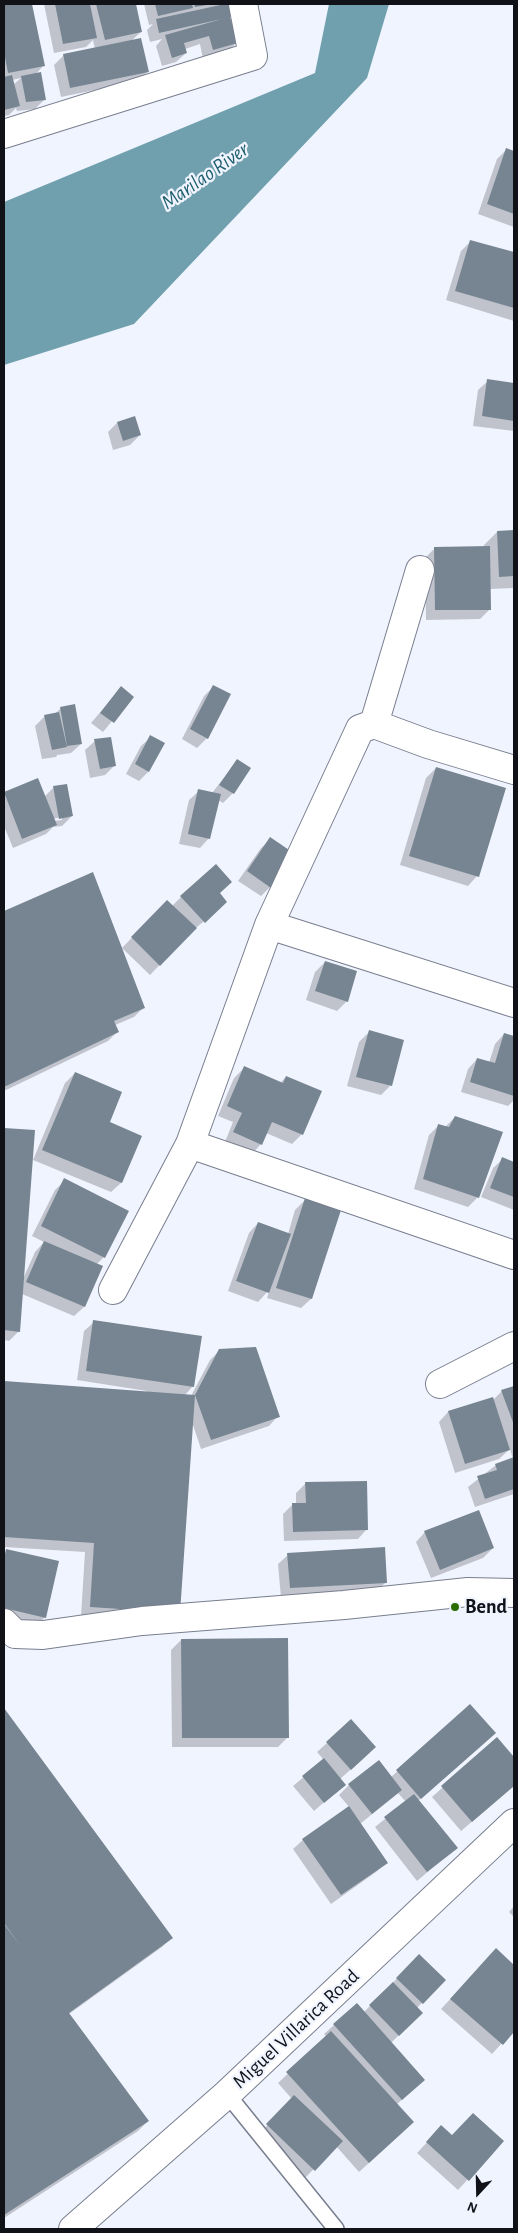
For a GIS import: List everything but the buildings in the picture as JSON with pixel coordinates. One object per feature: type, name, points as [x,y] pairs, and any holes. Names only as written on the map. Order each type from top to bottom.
[{"type":"street","points":[[4,134],[253,56],[243,4]]},
{"type":"street","points":[[374,724],[420,570]]},
{"type":"street","points":[[113,1290],[190,1144],[269,925],[360,729],[374,724],[428,744],[514,770]]},
{"type":"street","points":[[269,925],[514,1003]]},
{"type":"street","points":[[190,1144],[514,1255]]},
{"type":"street","points":[[440,1384],[514,1346]]},
{"type":"street","points":[[4,1623],[15,1634],[43,1636],[142,1620],[344,1605],[468,1592],[514,1593]]},
{"type":"street","name":"Miguel Villarica Road","points":[[73,2229],[227,2094],[514,1823]]},
{"type":"lane","points":[[227,2094],[336,2229]]},
{"type":"water","name":"Marilao River","points":[[329,4],[389,4],[367,78],[134,324],[4,365],[4,202],[315,73]]},
{"type":"place","name":"Bend","points":[[455,1607]]}]
